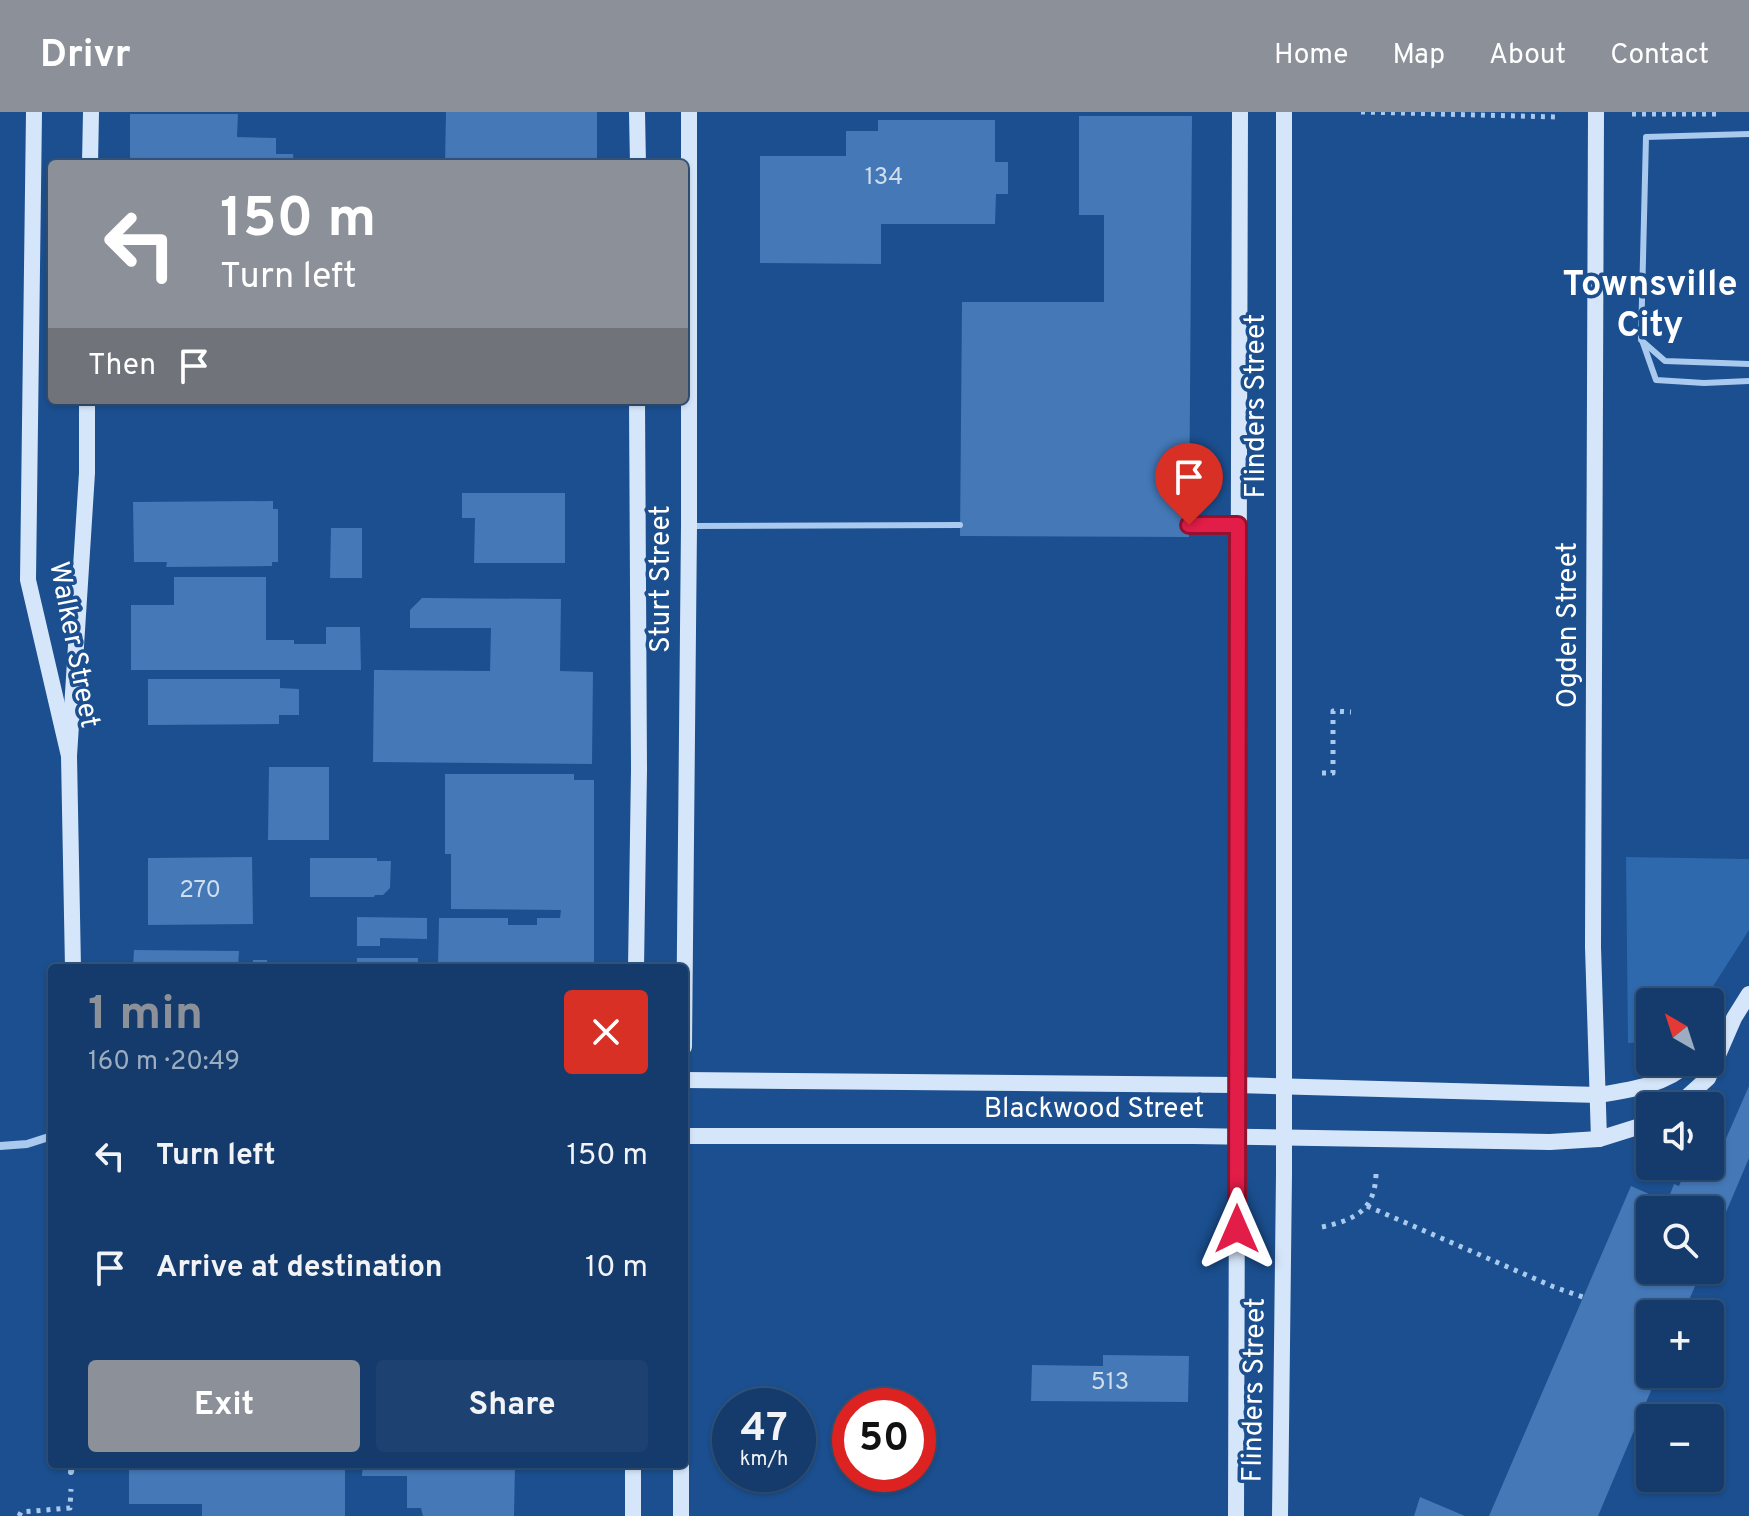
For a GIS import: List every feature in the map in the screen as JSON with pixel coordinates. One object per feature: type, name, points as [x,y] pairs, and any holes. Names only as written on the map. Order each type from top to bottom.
[{"type":"main road","name":"Walker Street","points":[[34,112],[28,580],[69,756]]},
{"type":"main road","points":[[90,160],[91,112]]},
{"type":"main road","points":[[637,112],[638,160]]},
{"type":"main road","name":"Sturt Street","points":[[685,964],[689,112]]},
{"type":"main road","name":"Flinders Street","points":[[1236,1516],[1240,112]]},
{"type":"main road","name":"Flinders Street","points":[[1280,1516],[1284,1138],[1284,112]]},
{"type":"main road","name":"Ogden Street","points":[[1596,112],[1593,947],[1599,1139]]},
{"type":"main road","name":"Walker Street","points":[[73,964],[69,756],[87,473],[87,404]]},
{"type":"main road","name":"Sturt Street","points":[[636,964],[639,769],[637,404]]},
{"type":"main road","points":[[1692,1092],[1708,1078],[1734,1018],[1749,994]]},
{"type":"main road","points":[[1724,1028],[1734,1018]]},
{"type":"main road","name":"Blackwood Street","points":[[688,1080],[1236,1085],[1599,1095],[1637,1089],[1668,1076]]},
{"type":"main road","name":"Blackwood Street","points":[[688,1136],[1238,1137],[1550,1142],[1599,1139],[1636,1127]]},
{"type":"main road","points":[[633,1468],[633,1516]]},
{"type":"main road","points":[[681,1468],[681,1516]]},
{"type":"street","points":[[0,1146],[27,1144],[48,1137]]},
{"type":"lane","points":[[1749,134],[1646,137],[1641,340],[1656,380],[1704,383],[1749,381]]},
{"type":"lane","points":[[1641,340],[1665,361],[1749,364]]},
{"type":"lane","points":[[689,526],[960,525]]},
{"type":"lane","points":[[1189,525],[1238,525]]},
{"type":"path","points":[[1361,112],[1558,117]]},
{"type":"path","points":[[1632,114],[1720,114]]},
{"type":"path","points":[[1322,773],[1333,773],[1333,711],[1351,712]]},
{"type":"path","points":[[1322,1227],[1345,1222],[1358,1215],[1376,1190],[1376,1174]]},
{"type":"path","points":[[1367,1206],[1583,1297]]},
{"type":"path","points":[[19,1516],[21,1512],[70,1508],[72,1468]]},
{"type":"shaded area","points":[[1626,857],[1749,859],[1749,930],[1712,988],[1636,988],[1636,1043],[1628,1043]]},
{"type":"building","points":[[446,112],[597,112],[597,160],[445,160]]},
{"type":"building","points":[[130,114],[238,114],[237,137],[276,138],[276,154],[293,154],[294,160],[130,160]]},
{"type":"building","points":[[1079,116],[1192,116],[1189,537],[960,536],[962,302],[1104,302],[1104,215],[1079,215]]},
{"type":"building","points":[[878,120],[995,120],[995,162],[1008,162],[1008,194],[996,194],[995,224],[881,224],[881,264],[760,263],[760,156],[846,156],[846,131],[878,131]]},
{"type":"building","points":[[462,493],[565,493],[565,563],[474,563],[475,518],[462,518]]},
{"type":"building","points":[[273,501],[273,509],[278,509],[278,562],[272,562],[272,566],[166,567],[167,562],[134,562],[133,502]]},
{"type":"building","points":[[331,528],[362,528],[362,578],[330,578]]},
{"type":"building","points":[[174,577],[266,577],[266,640],[326,644],[326,627],[360,627],[361,670],[131,670],[131,605],[174,605]]},
{"type":"building","points":[[422,598],[561,599],[560,671],[593,672],[592,764],[373,762],[374,670],[490,671],[491,628],[410,628],[410,610]]},
{"type":"building","points":[[148,679],[280,679],[280,688],[299,689],[299,715],[279,715],[279,724],[148,725]]},
{"type":"building","points":[[269,767],[329,767],[329,840],[268,840]]},
{"type":"building","points":[[445,774],[574,774],[574,780],[594,780],[594,964],[438,964],[439,918],[508,918],[508,925],[537,925],[537,918],[560,918],[561,910],[451,909],[451,854],[445,854]]},
{"type":"building","points":[[252,857],[253,924],[148,925],[148,858]]},
{"type":"building","points":[[310,858],[377,858],[377,861],[391,861],[390,888],[383,895],[374,897],[310,897]]},
{"type":"building","points":[[357,917],[427,918],[427,939],[380,938],[380,946],[357,946]]},
{"type":"building","points":[[134,950],[239,951],[238,964],[133,964]]},
{"type":"building","points":[[357,958],[418,958],[418,964],[357,964]]},
{"type":"building","points":[[253,960],[267,960],[267,964],[253,964]]},
{"type":"building","points":[[1749,1086],[1749,1158],[1724,1217],[1724,1196],[1669,1196],[1674,1184],[1679,1186],[1681,1180],[1724,1180],[1724,1143]]},
{"type":"building","points":[[1631,1186],[1654,1196],[1636,1196],[1636,1284],[1696,1284],[1689,1300],[1636,1300],[1636,1388],[1652,1388],[1645,1404],[1636,1404],[1636,1426],[1598,1516],[1489,1516]]},
{"type":"building","points":[[1103,1355],[1189,1356],[1188,1402],[1031,1401],[1032,1365],[1103,1366]]},
{"type":"building","points":[[129,1468],[345,1468],[345,1516],[202,1516],[202,1504],[129,1504]]},
{"type":"building","points":[[363,1468],[515,1468],[514,1516],[423,1516],[421,1508],[407,1508],[407,1476],[362,1476]]},
{"type":"building","points":[[1420,1497],[1465,1516],[1414,1516]]},
{"type":"district","name":"Townsville City","points":[[1650,306]]},
{"type":"route","points":[[1189,525],[1238,525],[1237,1229]]}]
